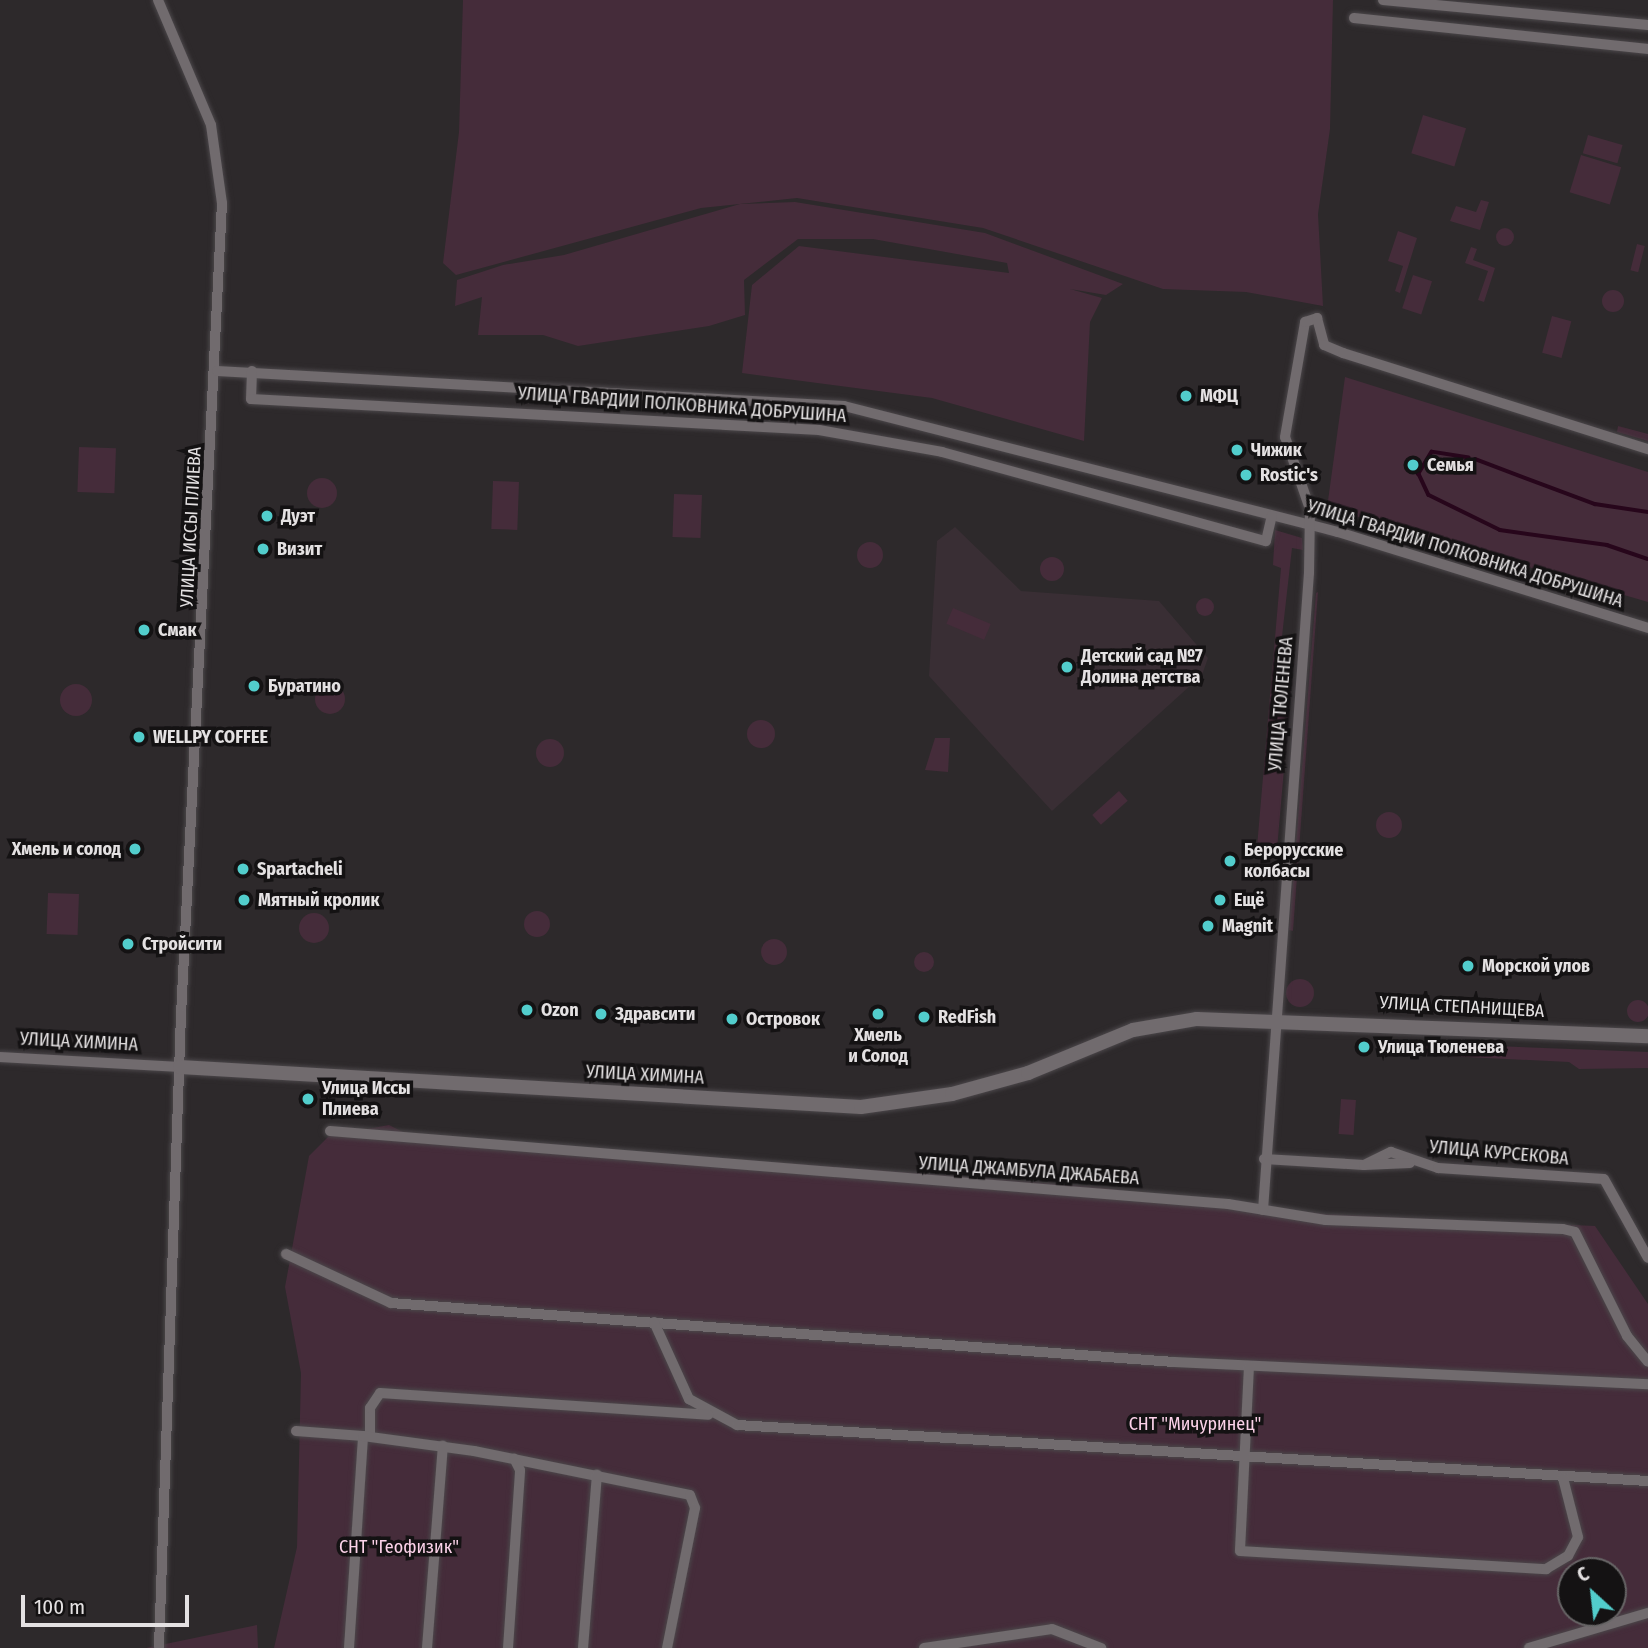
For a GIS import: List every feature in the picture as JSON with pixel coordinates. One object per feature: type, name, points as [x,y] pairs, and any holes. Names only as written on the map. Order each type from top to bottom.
[{"type":"street","name":"УЛИЦА ИССЫ ПЛИЕВА","points":[[158,0],[197,85],[217,159],[217,371],[180,1066],[159,1648]]},
{"type":"street","points":[[1383,0],[1648,25]]},
{"type":"street","points":[[1354,18],[1648,49]]},
{"type":"street","name":"УЛИЦА ТЮЛЕНЕВА","points":[[1263,1210],[1264,1159],[1310,525],[1285,437],[1306,319],[1317,318],[1324,345],[1343,353],[1648,449]]},
{"type":"street","name":"УЛИЦА ГВАРДИИ ПОЛКОВНИКА ДОБРУШИНА","points":[[217,371],[844,406],[1310,525],[1648,628]]},
{"type":"street","name":"УЛИЦА ГВАРДИИ ПОЛКОВНИКА ДОБРУШИНА","points":[[252,371],[251,399],[819,430],[942,452],[1266,541],[1272,516]]},
{"type":"street","name":"УЛИЦА ХИМИНА","points":[[0,1057],[861,1107],[952,1094],[1164,1022],[1274,1019]]},
{"type":"street","name":"УЛИЦА СТЕПАНИЩЕВА","points":[[1274,1019],[1648,1035]]},
{"type":"street","name":"УЛИЦА ДЖАМБУЛА ДЖАБАЕВА","points":[[330,1131],[1263,1210],[1326,1220],[1575,1231],[1627,1336],[1648,1362]]},
{"type":"street","name":"УЛИЦА КУРСЕКОВА","points":[[1264,1159],[1364,1165],[1391,1152],[1410,1163],[1604,1178],[1648,1258]]},
{"type":"street","points":[[286,1254],[391,1303],[1248,1366],[1648,1384]]},
{"type":"street","points":[[654,1322],[689,1399],[708,1415]]},
{"type":"street","points":[[1248,1366],[1240,1551],[1514,1571],[1545,1569],[1568,1556],[1578,1537],[1563,1479]]},
{"type":"street","points":[[349,1648],[370,1408],[380,1393],[708,1415],[737,1425],[1243,1461],[1563,1479],[1648,1481]]},
{"type":"street","points":[[296,1431],[367,1436],[443,1446],[690,1495],[695,1508],[667,1648]]},
{"type":"street","points":[[427,1648],[443,1446]]},
{"type":"street","points":[[508,1648],[520,1470],[514,1458]]},
{"type":"street","points":[[583,1648],[597,1475]]},
{"type":"street","points":[[1529,1648],[1648,1612]]},
{"type":"street","points":[[924,1648],[1052,1629],[1101,1648]]},
{"type":"shaded area","name":"Детский сад №7 Долина детства","points":[[955,527],[1021,591],[1159,601],[1208,658],[1202,675],[1052,811],[929,676],[937,541]]},
{"type":"green space","points":[[463,0],[1333,0],[1330,129],[1318,214],[1323,306],[1246,292],[1163,289],[983,228],[797,198],[701,208],[456,275],[443,263],[459,132]]},
{"type":"green space","points":[[1423,115],[1466,128],[1454,166],[1411,153]]},
{"type":"green space","points":[[1588,135],[1623,145],[1617,163],[1583,153]]},
{"type":"green space","points":[[1581,155],[1621,167],[1610,205],[1570,192]]},
{"type":"green space","points":[[1481,200],[1489,202],[1480,230],[1450,221],[1456,206],[1476,212]]},
{"type":"green space","points":[[795,202],[985,233],[1123,284],[1106,295],[1070,289],[1102,298],[1090,322],[1084,441],[932,398],[742,373],[752,285],[799,246],[1009,273],[1007,263],[873,239],[798,239],[744,280],[745,315],[709,326],[578,346],[543,335],[478,335],[482,297],[455,306],[457,280],[503,265],[564,255],[740,204]]},
{"type":"green space","points":[[1505,228],[1511,231],[1514,237],[1511,243],[1505,246],[1499,243],[1496,237],[1499,231]]},
{"type":"green space","points":[[1398,231],[1417,238],[1400,293],[1395,291],[1403,266],[1388,261]]},
{"type":"green space","points":[[1637,244],[1645,246],[1638,272],[1630,270]]},
{"type":"green space","points":[[1471,247],[1477,249],[1473,260],[1495,268],[1484,302],[1478,300],[1488,271],[1465,263]]},
{"type":"green space","points":[[1413,275],[1432,281],[1421,314],[1402,308]]},
{"type":"green space","points":[[1613,290],[1621,293],[1624,301],[1621,309],[1613,312],[1605,309],[1602,301],[1605,293]]},
{"type":"green space","points":[[1552,316],[1571,321],[1561,358],[1542,353]]},
{"type":"green space","points":[[1345,377],[1648,472],[1648,602],[1327,508]]},
{"type":"green space","points":[[1618,426],[1648,434],[1648,441],[1617,432]]},
{"type":"green space","points":[[79,447],[116,448],[114,493],[77,492]]},
{"type":"green space","points":[[322,478],[333,482],[337,493],[333,504],[322,508],[311,504],[307,493],[311,482]]},
{"type":"green space","points":[[493,481],[519,482],[517,530],[491,529]]},
{"type":"green space","points":[[674,494],[702,495],[700,538],[672,537]]},
{"type":"green space","points":[[1275,530],[1302,538],[1303,550],[1292,548],[1280,654],[1289,657],[1291,689],[1277,849],[1257,847],[1281,568],[1273,565]]},
{"type":"green space","points":[[870,542],[879,546],[883,555],[879,564],[870,568],[861,564],[857,555],[861,546]]},
{"type":"green space","points":[[1052,557],[1061,560],[1064,569],[1061,578],[1052,581],[1043,578],[1040,569],[1043,560]]},
{"type":"green space","points":[[1318,592],[1293,931],[1289,930]]},
{"type":"green space","points":[[1205,598],[1211,601],[1214,607],[1211,613],[1205,616],[1199,613],[1196,607],[1199,601]]},
{"type":"green space","points":[[953,608],[991,624],[984,640],[946,624]]},
{"type":"green space","points":[[76,684],[87,689],[92,700],[87,711],[76,716],[65,711],[60,700],[65,689]]},
{"type":"green space","points":[[330,684],[341,688],[345,699],[341,710],[330,714],[319,710],[315,699],[319,688]]},
{"type":"green space","points":[[761,720],[771,724],[775,734],[771,744],[761,748],[751,744],[747,734],[751,724]]},
{"type":"green space","points":[[935,738],[950,738],[948,772],[925,770]]},
{"type":"green space","points":[[550,739],[560,743],[564,753],[560,763],[550,767],[540,763],[536,753],[540,743]]},
{"type":"green space","points":[[1119,791],[1128,801],[1101,825],[1092,815]]},
{"type":"green space","points":[[1389,812],[1398,816],[1402,825],[1398,834],[1389,838],[1380,834],[1376,825],[1380,816]]},
{"type":"green space","points":[[48,893],[79,894],[78,935],[47,934]]},
{"type":"green space","points":[[537,911],[547,914],[550,924],[547,934],[537,937],[527,934],[524,924],[527,914]]},
{"type":"green space","points":[[314,913],[325,917],[329,928],[325,939],[314,943],[303,939],[299,928],[303,917]]},
{"type":"green space","points":[[774,939],[783,943],[787,952],[783,961],[774,965],[765,961],[761,952],[765,943]]},
{"type":"green space","points":[[924,952],[931,955],[934,962],[931,969],[924,972],[917,969],[914,962],[917,955]]},
{"type":"green space","points":[[1300,979],[1310,983],[1314,993],[1310,1003],[1300,1007],[1290,1003],[1286,993],[1290,983]]},
{"type":"green space","points":[[1638,1000],[1646,1003],[1649,1011],[1646,1019],[1638,1022],[1630,1019],[1627,1011],[1630,1003]]},
{"type":"green space","points":[[1390,1042],[1648,1052],[1648,1068],[1579,1069],[1569,1062],[1427,1055],[1427,1049]]},
{"type":"green space","points":[[1341,1099],[1356,1100],[1354,1135],[1339,1134]]},
{"type":"green space","name":"СНТ \"Мичуринец\"","points":[[389,1125],[407,1134],[1095,1187],[1325,1214],[1595,1226],[1648,1304],[1648,1648],[274,1648],[297,1547],[301,1373],[285,1287],[309,1156],[329,1136]]},
{"type":"green space","points":[[257,1625],[258,1648],[146,1648]]},
{"type":"waterway","points":[[1469,458],[1432,452],[1419,474],[1429,495],[1500,530],[1607,545],[1648,559]]},
{"type":"waterway","points":[[1475,459],[1595,504],[1648,512]]},
{"type":"place","name":"МФЦ","points":[[1186,396]]},
{"type":"place","name":"Чижик","points":[[1237,450]]},
{"type":"place","name":"Семья","points":[[1413,465]]},
{"type":"place","name":"Rostic's","points":[[1246,475]]},
{"type":"place","name":"Дуэт","points":[[267,516]]},
{"type":"place","name":"Визит","points":[[263,549]]},
{"type":"place","name":"Смак","points":[[144,630]]},
{"type":"place","name":"Детский сад №7 Долина детства","points":[[1067,667]]},
{"type":"place","name":"Буратино","points":[[254,686]]},
{"type":"place","name":"WELLPY COFFEE","points":[[139,737]]},
{"type":"place","name":"Хмель и солод","points":[[135,849]]},
{"type":"place","name":"Берорусские колбасы","points":[[1230,861]]},
{"type":"place","name":"Spartacheli","points":[[243,869]]},
{"type":"place","name":"Мятный кролик","points":[[244,900]]},
{"type":"place","name":"Ещё","points":[[1220,900]]},
{"type":"place","name":"Magnit","points":[[1208,926]]},
{"type":"place","name":"Стройсити","points":[[128,944]]},
{"type":"place","name":"Морской улов","points":[[1468,966]]},
{"type":"place","name":"Ozon","points":[[527,1010]]},
{"type":"place","name":"Здравсити","points":[[601,1014]]},
{"type":"place","name":"Хмель и Солод","points":[[878,1014]]},
{"type":"place","name":"RedFish","points":[[924,1017]]},
{"type":"place","name":"Островок","points":[[732,1019]]},
{"type":"place","name":"Улица Тюленева","points":[[1364,1047]]},
{"type":"place","name":"Улица Иссы Плиева","points":[[308,1099]]},
{"type":"park label","name":"СНТ \"Геофизик\"","points":[[399,1547]]}]
